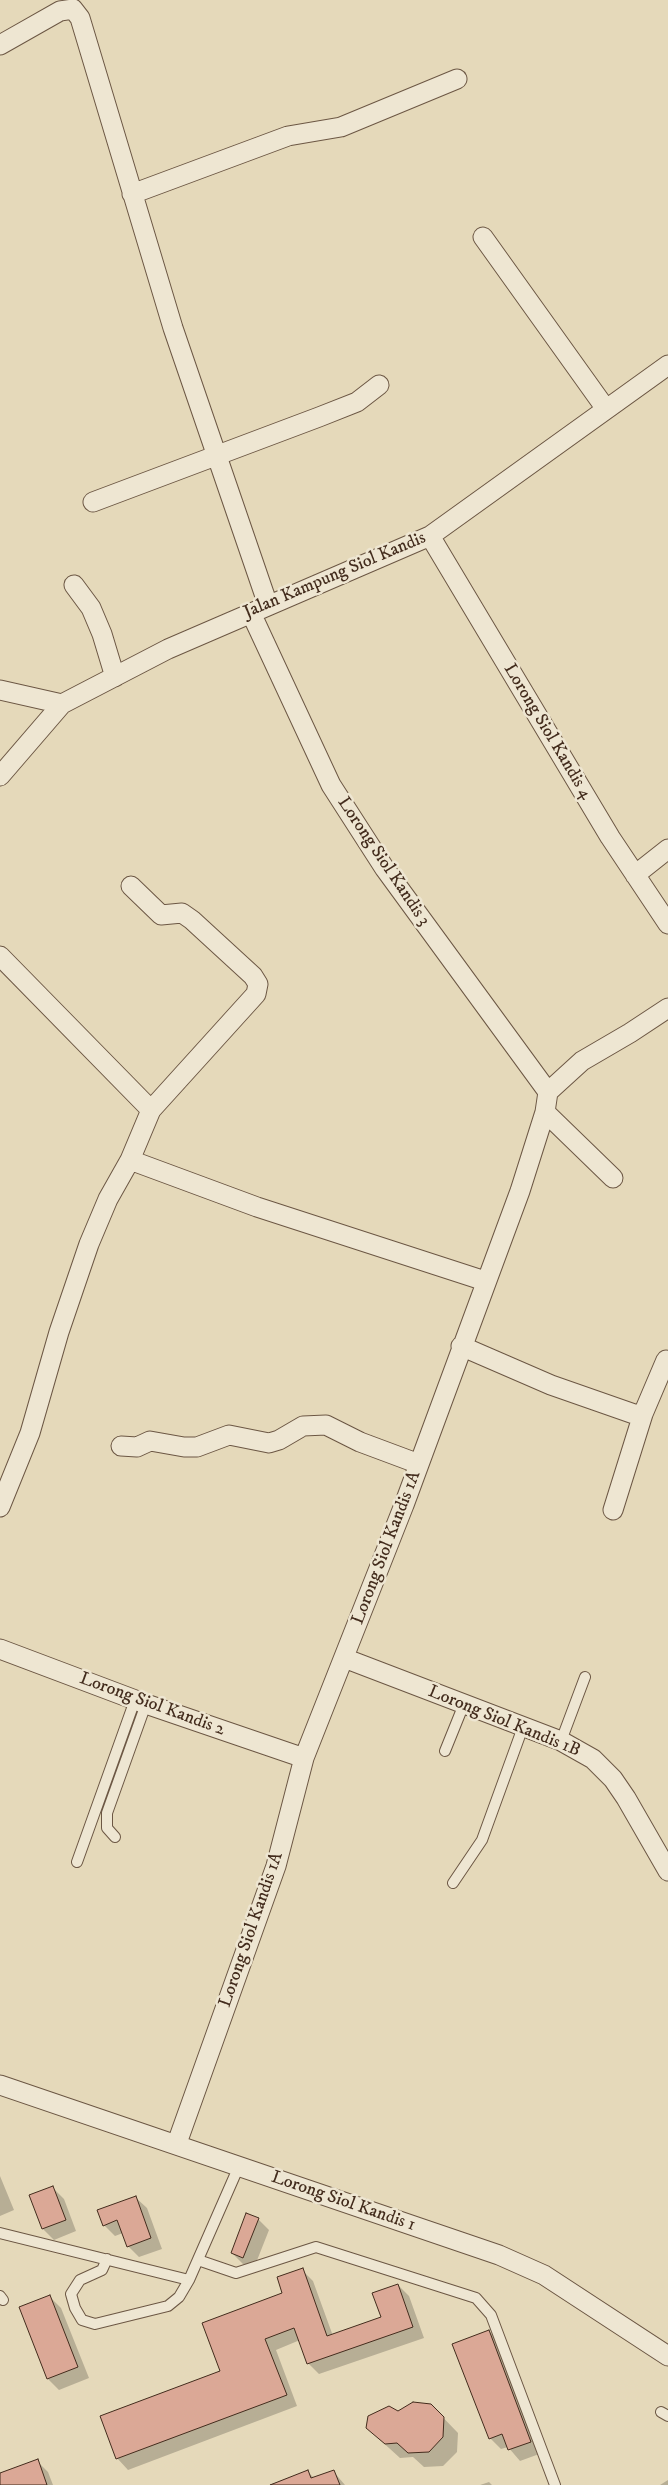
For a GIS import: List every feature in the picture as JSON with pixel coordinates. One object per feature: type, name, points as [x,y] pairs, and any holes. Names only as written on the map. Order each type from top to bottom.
[{"type":"street","points":[[0,45],[57,5]]},
{"type":"street","name":"Lorong Siol Kandis 3","points":[[57,5],[73,10],[80,18],[172,328],[217,456],[259,609],[331,785],[386,868],[548,1092]]},
{"type":"street","points":[[132,194],[288,136],[341,127],[457,79]]},
{"type":"street","points":[[483,238],[606,408]]},
{"type":"street","name":"Jalan Kampung Siol Kandis","points":[[0,776],[62,704],[168,649],[430,536],[668,365]]},
{"type":"street","points":[[93,502],[356,402],[380,386]]},
{"type":"street","name":"Lorong Siol Kandis 4","points":[[430,536],[635,875],[668,924]]},
{"type":"street","points":[[74,585],[91,608],[102,634],[115,677]]},
{"type":"street","points":[[0,690],[62,704]]},
{"type":"street","points":[[635,875],[668,849]]},
{"type":"street","points":[[0,1507],[30,1433],[59,1332],[90,1244],[108,1199],[130,1160],[150,1110],[256,994],[258,984],[253,976],[192,920],[182,913],[161,915],[131,886]]},
{"type":"street","points":[[0,956],[150,1110]]},
{"type":"street","points":[[548,1092],[582,1061],[630,1034],[668,1008]]},
{"type":"street","name":"Lorong Siol Kandis 1A","points":[[177,2143],[276,1866],[304,1758],[419,1464],[485,1281],[520,1191],[545,1112],[548,1092]]},
{"type":"street","points":[[545,1112],[613,1178]]},
{"type":"street","points":[[130,1160],[256,1207],[485,1281]]},
{"type":"street","points":[[461,1346],[551,1384],[634,1414],[643,1414]]},
{"type":"street","points":[[613,1510],[643,1414],[666,1360]]},
{"type":"street","points":[[121,1446],[137,1446],[150,1441],[184,1447],[198,1446],[229,1434],[270,1443],[303,1426],[326,1425],[360,1442],[419,1464]]},
{"type":"street","name":"Lorong Siol Kandis 2","points":[[0,1649],[140,1702],[304,1758]]},
{"type":"street","name":"Lorong Siol Kandis 1B","points":[[344,1658],[561,1741],[593,1759],[613,1779],[668,1871]]},
{"type":"street","name":"Lorong Siol Kandis 1","points":[[0,2085],[177,2143],[499,2255],[544,2275],[668,2356]]},
{"type":"lane","points":[[561,1741],[585,1677]]},
{"type":"lane","points":[[115,1836],[107,1828],[107,1813],[140,1702]]},
{"type":"lane","points":[[77,1862],[140,1702]]},
{"type":"lane","points":[[445,1751],[464,1704]]},
{"type":"lane","points":[[453,1883],[482,1840],[523,1726]]},
{"type":"lane","points":[[107,2259],[102,2270],[80,2280],[71,2294],[75,2308],[82,2320],[95,2324],[168,2306],[179,2297],[189,2280],[239,2166]]},
{"type":"lane","points":[[0,2233],[189,2280]]},
{"type":"lane","points":[[198,2260],[236,2273],[316,2247],[476,2298],[491,2315],[554,2485]]},
{"type":"building","points":[[53,2186],[66,2220],[42,2229],[29,2195]]},
{"type":"building","points":[[136,2196],[151,2238],[127,2247],[117,2220],[103,2226],[97,2210]]},
{"type":"building","points":[[246,2213],[259,2218],[243,2258],[231,2253]]},
{"type":"building","points":[[303,2268],[327,2336],[381,2317],[372,2293],[398,2284],[413,2327],[307,2364],[294,2328],[265,2339],[287,2395],[116,2459],[100,2416],[220,2371],[202,2323],[282,2293],[277,2277]]},
{"type":"building","points":[[50,2295],[78,2367],[47,2379],[19,2307]]},
{"type":"building","points":[[489,2330],[531,2442],[508,2450],[502,2434],[489,2439],[452,2344]]},
{"type":"building","points":[[413,2402],[431,2404],[444,2417],[443,2437],[429,2452],[408,2453],[397,2443],[385,2444],[366,2428],[368,2416],[389,2406],[398,2411]]},
{"type":"building","points":[[38,2459],[47,2485],[0,2485],[0,2473]]},
{"type":"building","points":[[308,2470],[311,2478],[334,2470],[340,2485],[270,2485]]}]
